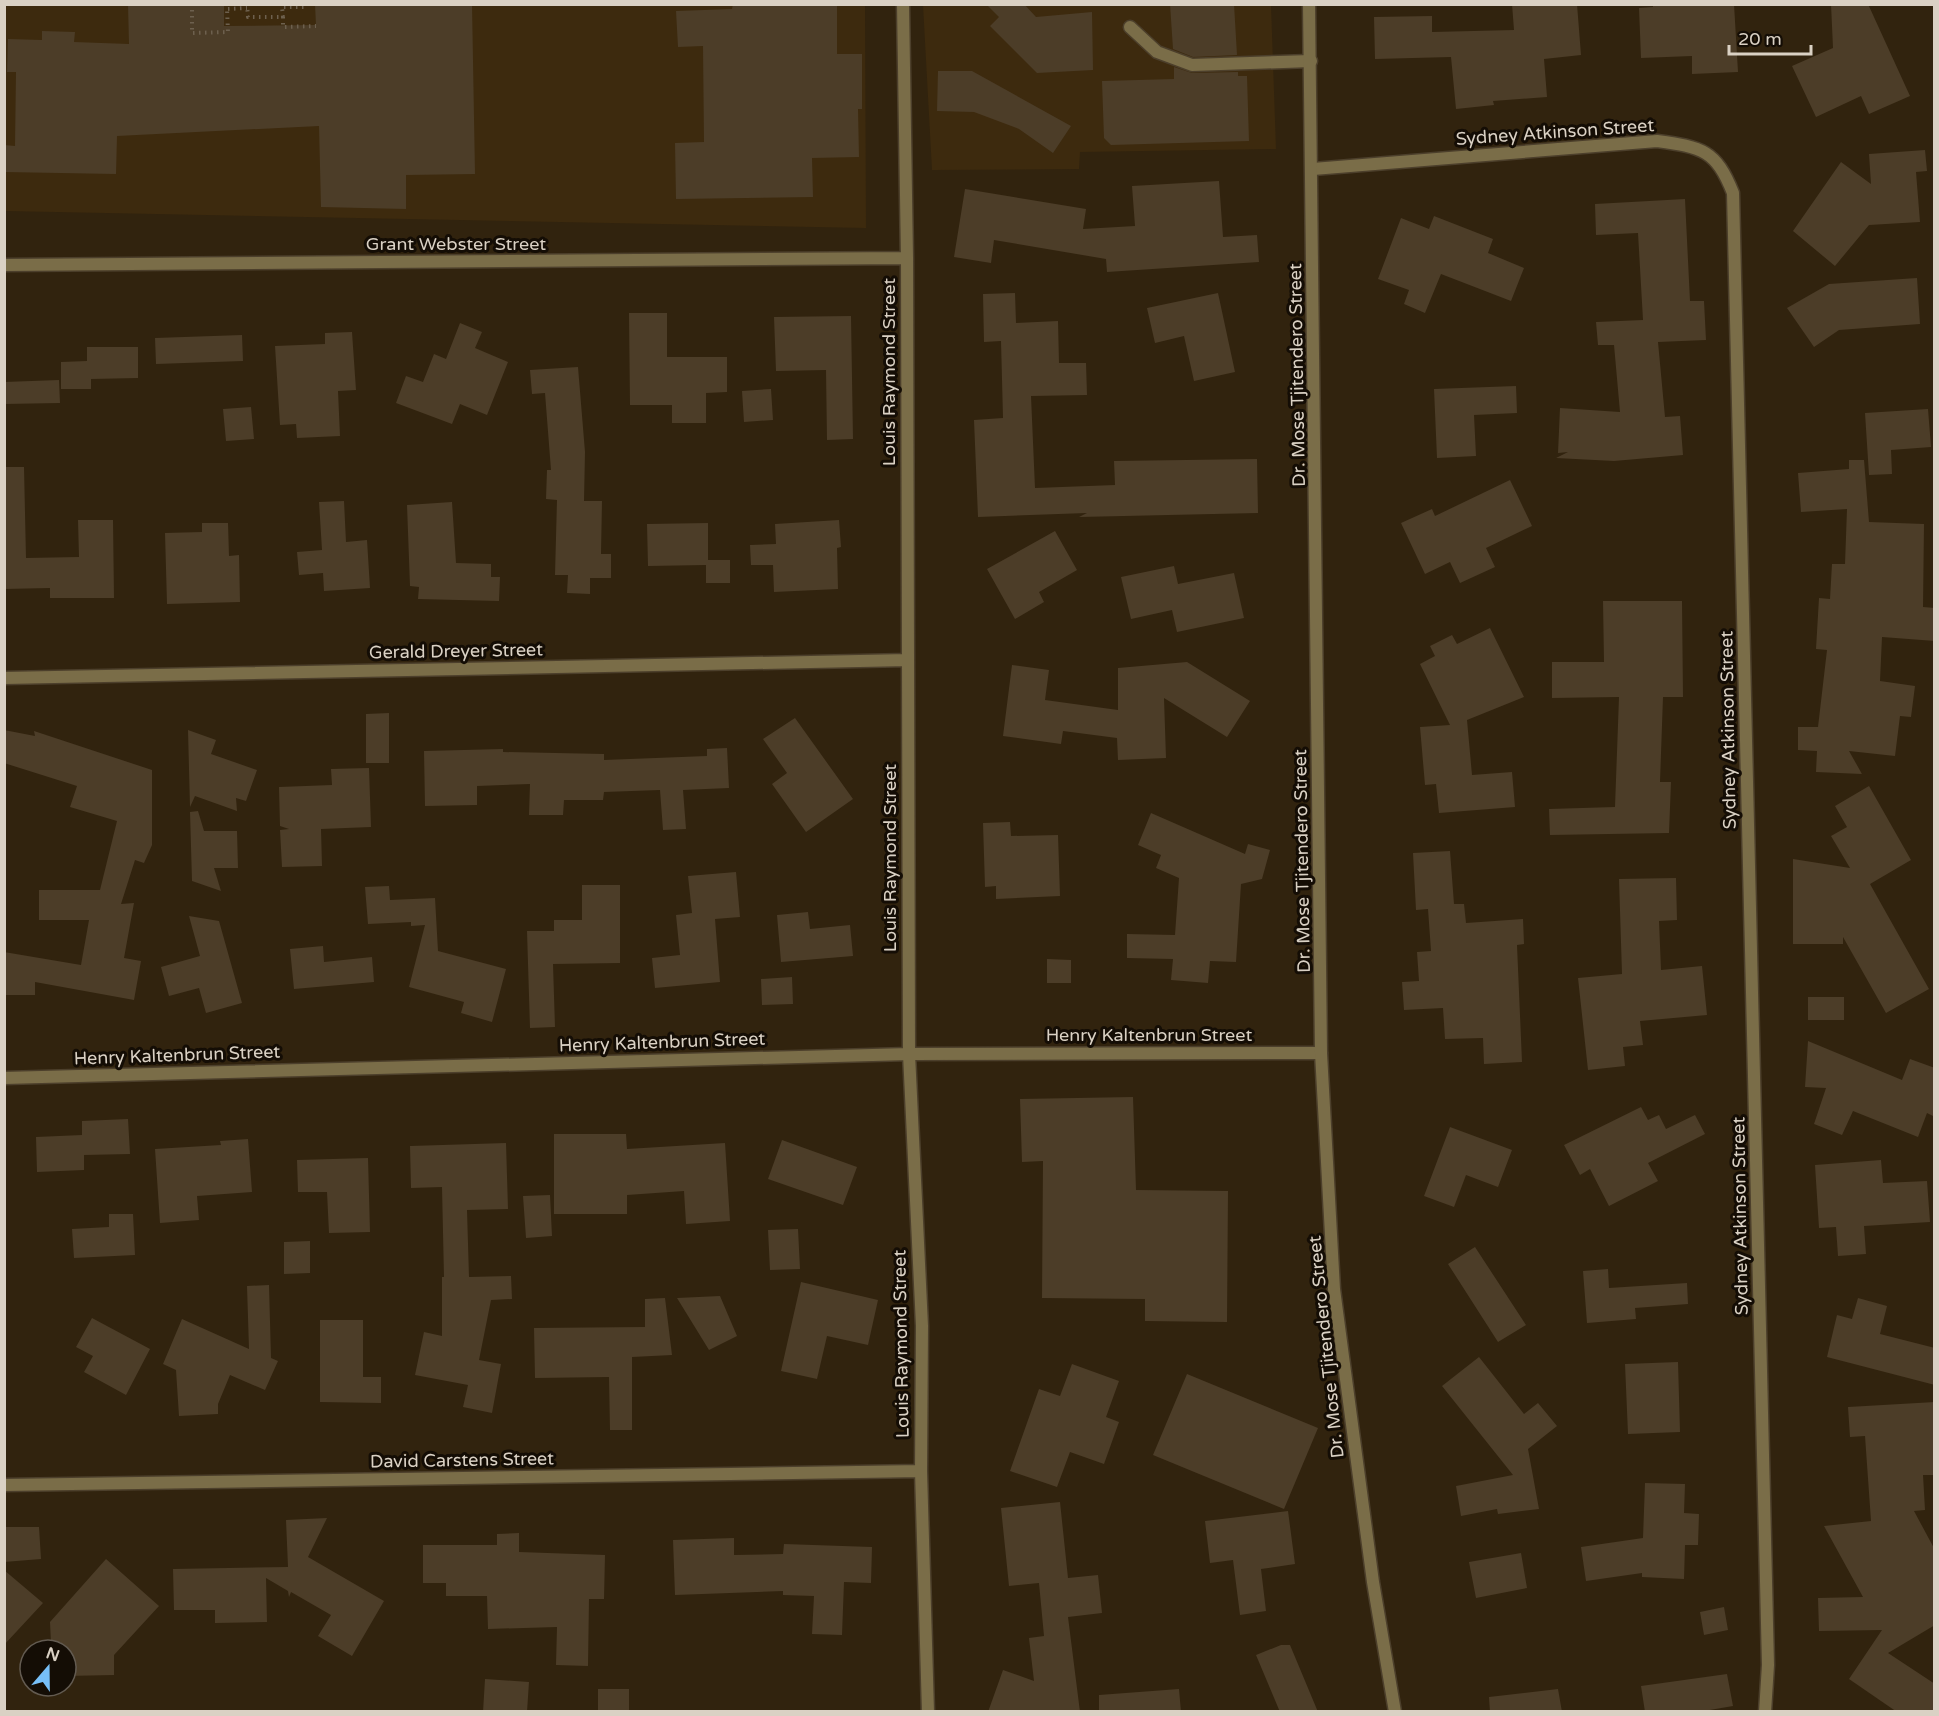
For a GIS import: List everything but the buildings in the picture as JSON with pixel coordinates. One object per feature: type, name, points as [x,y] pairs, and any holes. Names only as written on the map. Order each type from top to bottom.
[{"type":"street","name":"Louis Raymond Street","points":[[903,4],[907,258],[909,1054],[922,1326],[921,1471],[928,1712]]},
{"type":"street","name":"Dr. Mose Tjitendero Street","points":[[1309,4],[1313,169],[1321,1053],[1334,1289],[1373,1582],[1395,1712]]},
{"type":"street","points":[[1130,27],[1157,52],[1192,65],[1311,61]]},
{"type":"street","name":"Sydney Atkinson Street","points":[[1313,169],[1657,141],[1685,145],[1712,155],[1725,171],[1733,193],[1768,1665],[1765,1712]]},
{"type":"street","name":"Grant Webster Street","points":[[4,265],[907,258]]},
{"type":"street","name":"Gerald Dreyer Street","points":[[4,678],[908,660]]},
{"type":"street","name":"Henry Kaltenbrun Street","points":[[4,1078],[909,1054],[1321,1053]]},
{"type":"street","name":"David Carstens Street","points":[[4,1485],[921,1471]]},
{"type":"path","points":[[192,4],[192,33],[228,32],[227,7],[247,6],[248,17],[283,18]]},
{"type":"path","points":[[305,4],[305,7],[282,7],[283,27],[316,26]]},
{"type":"shaded area","points":[[5,5],[865,5],[866,228],[5,211]]},
{"type":"shaded area","points":[[923,5],[1271,5],[1276,149],[1080,152],[1079,169],[932,170]]}]
